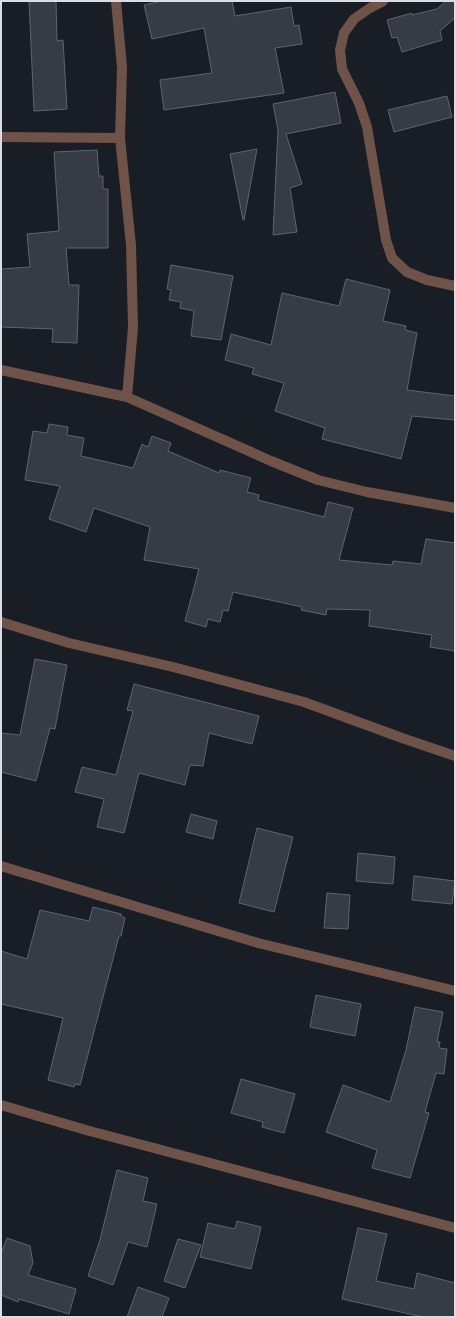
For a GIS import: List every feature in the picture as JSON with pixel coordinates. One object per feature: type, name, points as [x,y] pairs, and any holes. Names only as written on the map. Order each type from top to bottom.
[{"type":"street","points":[[116,1],[122,67],[120,138],[131,245],[133,327],[127,397]]},
{"type":"street","points":[[383,1],[354,19],[344,33],[340,50],[342,69],[359,103],[367,127],[386,240],[392,258],[407,272],[427,280],[455,286]]},
{"type":"street","points":[[1,137],[120,138]]},
{"type":"street","points":[[1,370],[127,397],[271,461],[318,480],[367,492],[455,508]]},
{"type":"street","points":[[1,622],[69,643],[173,667],[304,702],[455,756]]},
{"type":"street","points":[[1,866],[258,943],[455,990]]},
{"type":"street","points":[[1,1105],[94,1132],[455,1228]]},
{"type":"building","points":[[29,1],[56,1],[57,41],[63,40],[67,109],[34,111]]},
{"type":"building","points":[[162,1],[232,1],[235,16],[291,7],[294,26],[299,25],[302,44],[275,48],[284,93],[164,110],[160,80],[212,73],[204,28],[152,39],[144,5]]},
{"type":"building","points":[[446,1],[455,1],[455,18],[440,31],[442,40],[402,52],[397,37],[392,38],[387,20],[412,13],[412,15],[437,9]]},
{"type":"building","points":[[335,92],[341,123],[286,134],[302,184],[290,188],[297,232],[273,235],[278,130],[273,104]]},
{"type":"building","points":[[447,96],[452,117],[394,132],[388,110]]},
{"type":"building","points":[[257,149],[244,220],[243,220],[230,154]]},
{"type":"building","points":[[97,150],[99,176],[103,176],[103,189],[108,189],[108,248],[66,248],[69,285],[79,285],[77,343],[52,342],[53,329],[1,327],[1,269],[30,267],[27,234],[59,231],[54,152]]},
{"type":"building","points":[[171,265],[233,276],[221,340],[191,336],[194,311],[180,308],[181,302],[169,300],[171,290],[167,289]]},
{"type":"building","points":[[346,279],[390,290],[383,321],[406,326],[405,330],[417,333],[407,390],[455,396],[455,420],[412,416],[401,459],[322,439],[325,428],[275,411],[284,383],[252,374],[254,368],[225,360],[231,334],[271,345],[282,293],[339,306]]},
{"type":"building","points":[[49,424],[68,427],[67,435],[84,438],[81,456],[133,468],[142,444],[148,447],[152,436],[171,443],[168,451],[219,473],[220,470],[251,478],[247,492],[259,495],[258,500],[324,517],[328,502],[353,508],[339,560],[392,565],[393,561],[421,564],[426,539],[455,543],[455,651],[430,647],[432,635],[369,626],[370,610],[327,609],[326,615],[301,610],[302,607],[233,592],[228,611],[223,610],[220,622],[208,619],[206,627],[185,621],[199,569],[144,560],[150,527],[94,508],[86,532],[49,519],[60,486],[25,480],[33,431],[47,433]]},
{"type":"building","points":[[35,659],[67,665],[55,729],[50,728],[36,781],[1,772],[1,733],[20,735]]},
{"type":"building","points":[[134,684],[259,716],[252,744],[209,733],[203,766],[190,765],[185,785],[139,773],[124,833],[97,827],[104,799],[75,792],[82,767],[116,775],[133,711],[127,710]]},
{"type":"building","points":[[191,814],[217,821],[213,839],[186,832]]},
{"type":"building","points":[[257,828],[293,837],[274,912],[239,903]]},
{"type":"building","points":[[358,853],[395,857],[393,884],[356,881]]},
{"type":"building","points":[[414,876],[455,881],[452,904],[412,900]]},
{"type":"building","points":[[327,893],[350,895],[348,929],[324,928]]},
{"type":"building","points":[[93,907],[121,914],[121,916],[125,918],[80,1085],[75,1084],[74,1087],[48,1080],[63,1018],[1,1004],[1,951],[27,959],[40,910],[89,921]]},
{"type":"building","points":[[316,995],[361,1004],[355,1036],[310,1027]]},
{"type":"building","points":[[415,1007],[443,1012],[437,1042],[440,1042],[439,1048],[447,1049],[444,1074],[436,1073],[425,1112],[429,1113],[410,1178],[372,1168],[377,1150],[326,1132],[343,1085],[390,1102],[406,1050]]},
{"type":"building","points":[[241,1079],[295,1094],[284,1133],[262,1127],[263,1122],[231,1113]]},
{"type":"building","points":[[117,1170],[148,1178],[143,1201],[157,1204],[147,1247],[128,1242],[113,1285],[88,1276],[100,1240]]},
{"type":"building","points":[[237,1221],[261,1227],[251,1269],[200,1257],[208,1223],[235,1229]]},
{"type":"building","points":[[358,1228],[387,1234],[376,1281],[414,1289],[417,1273],[455,1283],[455,1317],[423,1317],[342,1299]]},
{"type":"building","points":[[7,1238],[30,1246],[33,1263],[28,1275],[76,1289],[69,1314],[19,1299],[18,1302],[1,1295],[1,1254]]},
{"type":"building","points":[[178,1239],[201,1245],[185,1288],[164,1281]]},
{"type":"building","points":[[138,1287],[169,1298],[162,1317],[127,1317]]}]
